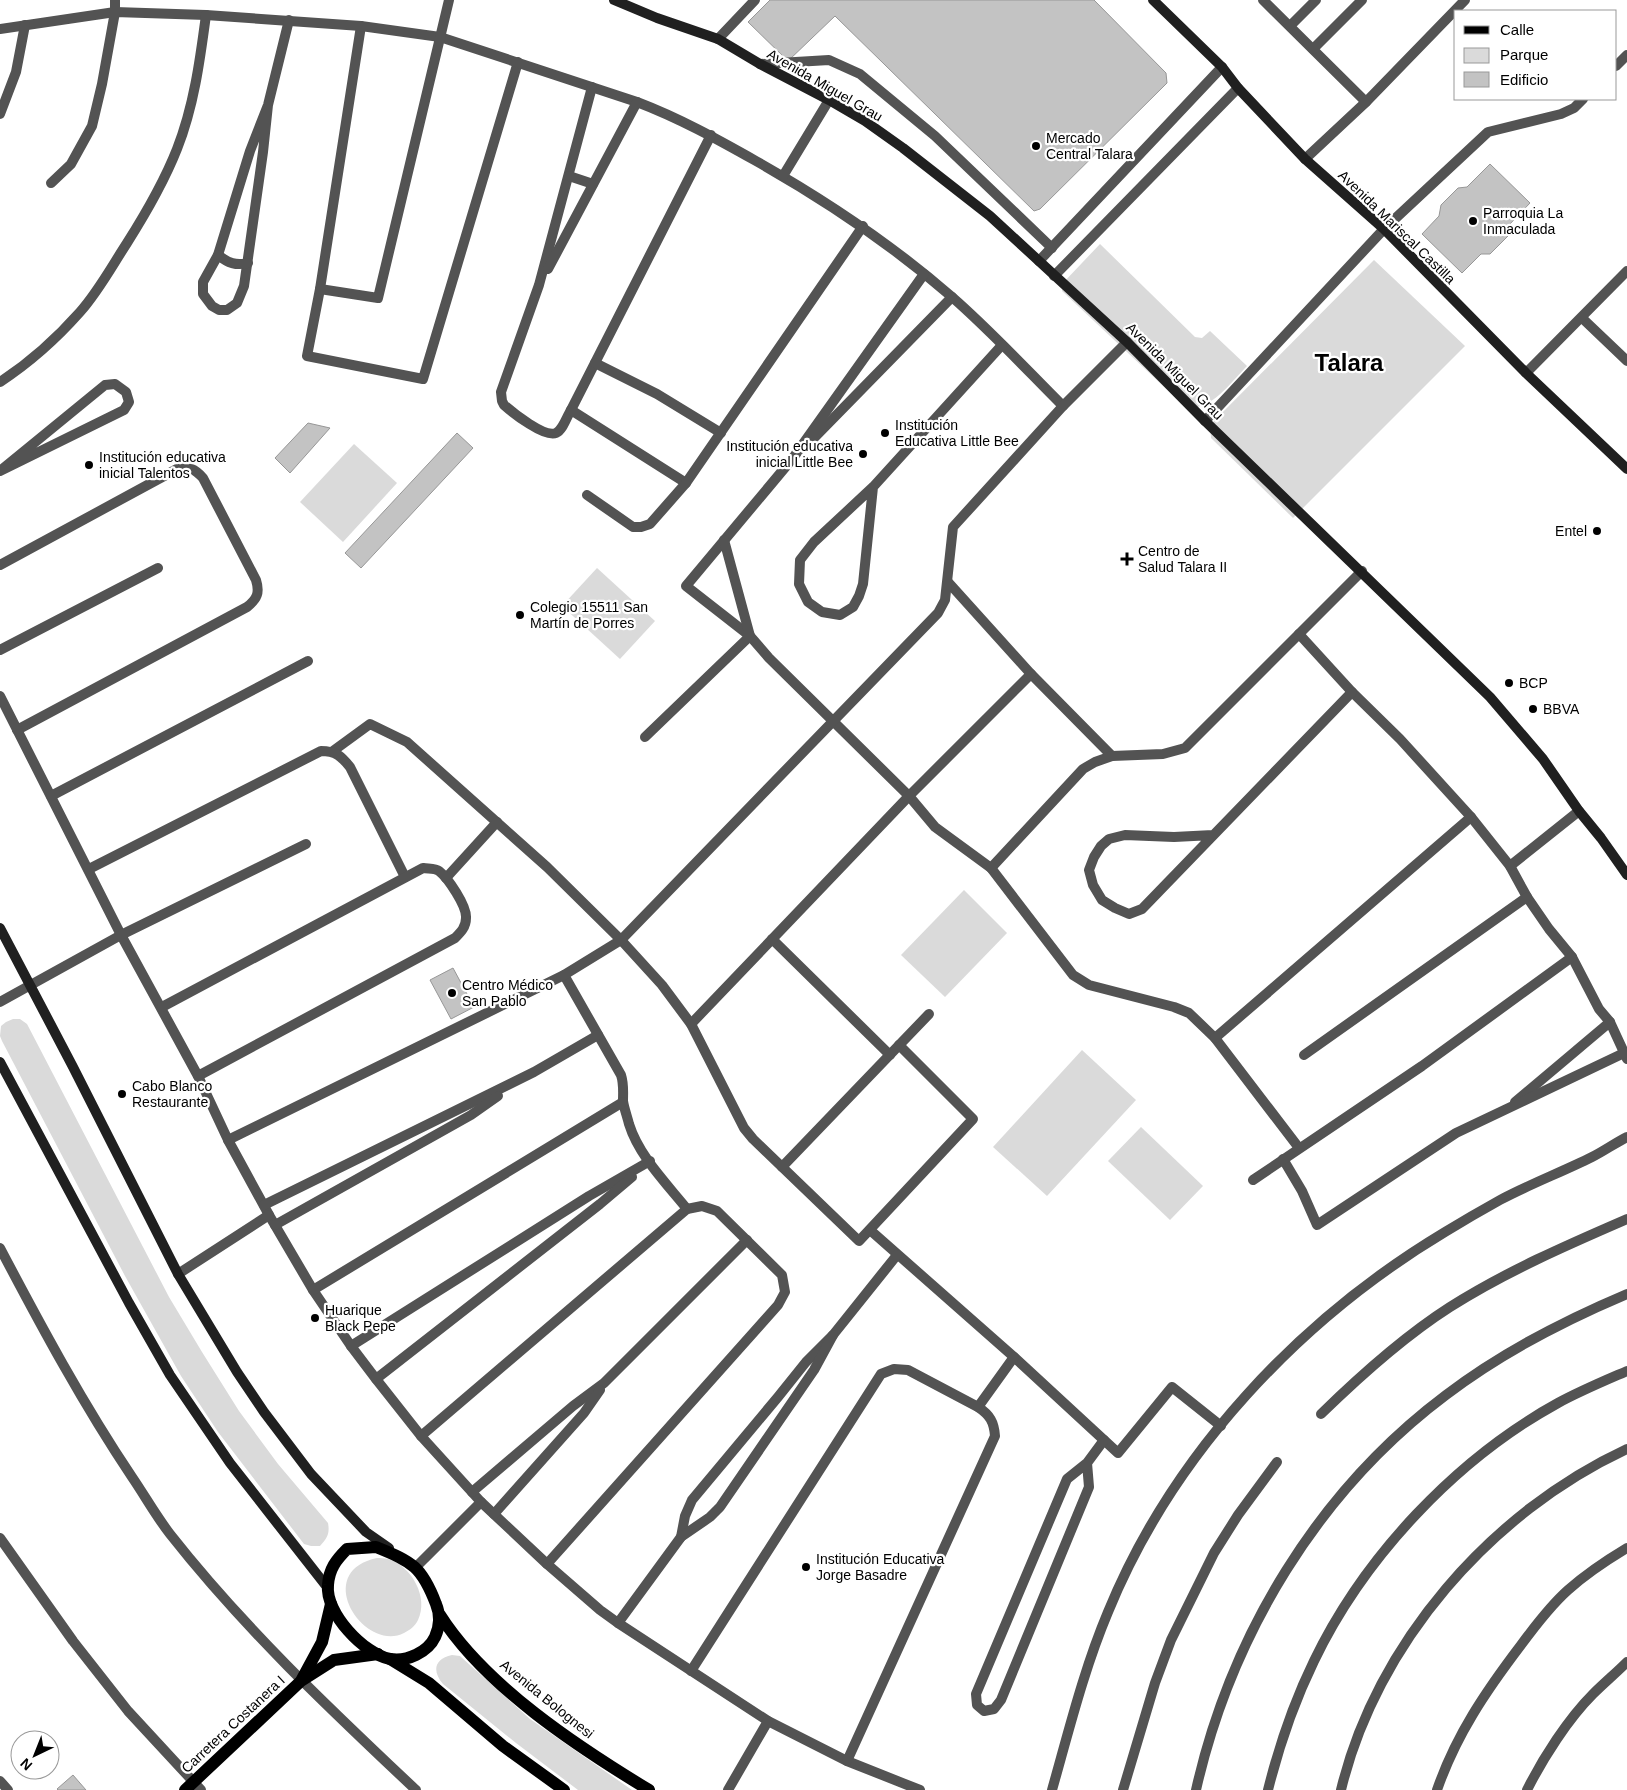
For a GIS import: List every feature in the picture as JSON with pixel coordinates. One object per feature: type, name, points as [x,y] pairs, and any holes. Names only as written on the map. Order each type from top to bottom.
[{"type":"main road","name":"Avenida Miguel Grau","points":[[614,0],[657,18],[718,39],[865,121],[923,163],[990,216],[1127,342],[1205,421],[1490,697],[1544,759],[1579,811],[1627,875]]},
{"type":"main road","name":"Avenida Mariscal Castilla","points":[[1153,0],[1222,67],[1238,88],[1305,159],[1384,230],[1526,373],[1627,469]]},
{"type":"main road","points":[[0,928],[178,1274],[237,1372],[288,1445],[328,1493],[366,1532],[416,1567],[428,1583],[440,1615],[431,1646],[417,1655],[385,1656]]},
{"type":"main road","points":[[0,1062],[129,1303],[170,1375],[230,1463],[328,1587]]},
{"type":"main road","points":[[402,1557],[376,1547],[347,1549],[336,1559],[331,1570],[328,1587],[331,1604],[347,1630],[369,1650],[385,1656],[429,1683],[503,1746],[564,1790]]},
{"type":"main road","name":"Carretera Costanera I","points":[[301,1681],[322,1642],[331,1604]]},
{"type":"main road","name":"Avenida Bolognesi","points":[[440,1615],[454,1636],[496,1680],[544,1719],[607,1764],[649,1790]]},
{"type":"main road","name":"Carretera Costanera I","points":[[193,1787],[301,1681],[334,1660],[385,1656]]},
{"type":"street","points":[[52,183],[71,164],[92,126],[102,84],[115,12],[115,0]]},
{"type":"street","points":[[320,289],[378,298],[449,0]]},
{"type":"street","points":[[718,39],[754,0]]},
{"type":"street","points":[[1264,0],[1366,102]]},
{"type":"street","points":[[1290,26],[1316,0]]},
{"type":"street","points":[[1313,50],[1362,0]]},
{"type":"street","points":[[1455,10],[1465,0]]},
{"type":"street","points":[[1305,159],[1366,102],[1454,11]]},
{"type":"street","points":[[0,29],[115,12],[206,15],[361,26],[440,37],[637,102],[664,112],[711,135],[784,176],[863,226],[952,297],[1063,406]]},
{"type":"street","points":[[0,382],[50,343],[81,311],[141,221],[177,149],[199,68],[206,15]]},
{"type":"street","points":[[268,105],[250,151],[218,255],[202,288],[206,300],[219,310],[227,310],[237,303],[244,286],[268,105],[288,20]]},
{"type":"street","points":[[0,114],[16,72],[25,25]]},
{"type":"street","points":[[361,26],[320,289],[307,356],[423,379],[518,62]]},
{"type":"street","points":[[1617,65],[1627,55]]},
{"type":"street","points":[[760,64],[829,60],[860,74],[935,136],[1052,248]]},
{"type":"street","points":[[1039,262],[1222,67]]},
{"type":"street","points":[[592,87],[539,285],[501,392],[502,401],[508,408],[539,430],[550,434],[559,431],[711,135]]},
{"type":"street","points":[[1054,276],[1238,88]]},
{"type":"street","points":[[784,176],[828,100]]},
{"type":"street","points":[[1205,421],[1384,230],[1488,132],[1560,114],[1574,108],[1582,100]]},
{"type":"street","points":[[539,285],[637,102]]},
{"type":"street","points":[[569,176],[593,184]]},
{"type":"street","points":[[588,495],[633,527],[650,524],[658,517],[686,483],[863,226]]},
{"type":"street","points":[[218,255],[233,264],[248,263]]},
{"type":"street","points":[[1526,373],[1627,271]]},
{"type":"street","points":[[924,274],[793,458],[686,586],[750,636],[832,722],[909,796],[935,827],[991,868],[1073,976],[1089,985],[1174,1007],[1189,1013],[1215,1038],[1299,1148]]},
{"type":"street","points":[[793,458],[952,297]]},
{"type":"street","points":[[1582,318],[1627,361]]},
{"type":"street","points":[[228,1140],[564,975],[621,940],[938,613],[945,600],[953,527],[1063,406],[1127,342]]},
{"type":"street","points":[[873,487],[865,569],[859,596],[853,607],[840,615],[822,612],[808,602],[799,584],[800,560],[814,542],[873,487],[1002,344]]},
{"type":"street","points":[[595,363],[657,394],[721,433]]},
{"type":"street","points":[[114,384],[126,392],[129,402],[124,410],[0,471],[105,385],[114,384]]},
{"type":"street","points":[[571,410],[686,483]]},
{"type":"street","points":[[0,565],[177,469],[185,467],[192,468],[203,478],[259,588],[258,596],[247,608],[17,730]]},
{"type":"street","points":[[724,540],[750,636]]},
{"type":"street","points":[[0,650],[158,568]]},
{"type":"street","points":[[991,868],[1083,769],[1112,756],[1163,754],[1185,748],[1362,571]]},
{"type":"street","points":[[948,582],[1031,674],[1112,756]]},
{"type":"street","points":[[1283,1159],[1302,1190],[1318,1225],[1456,1133],[1625,1056],[1610,1022],[1599,1009],[1572,957],[1549,929],[1527,897],[1510,866],[1471,817],[1400,739],[1352,692],[1299,634]]},
{"type":"street","points":[[645,737],[750,636]]},
{"type":"street","points":[[51,796],[308,661]]},
{"type":"street","points":[[691,1024],[909,796],[1031,674]]},
{"type":"street","points":[[1213,835],[1174,837],[1125,835],[1109,839],[1101,846],[1088,870],[1093,885],[1102,900],[1116,908],[1129,914],[1142,909],[1352,692]]},
{"type":"street","points":[[0,696],[121,935],[162,1007],[198,1076],[228,1140],[269,1215],[313,1290],[351,1346],[422,1436],[481,1502],[547,1564],[618,1623],[768,1721],[847,1761],[920,1790]]},
{"type":"street","points":[[333,751],[370,724],[407,742],[547,867],[621,940],[662,985],[691,1024],[744,1128],[753,1139],[860,1241],[974,1119],[899,1044]]},
{"type":"street","points":[[89,869],[321,751],[333,751],[341,756],[350,767],[405,876]]},
{"type":"street","points":[[1510,866],[1579,811]]},
{"type":"street","points":[[1215,1038],[1471,817]]},
{"type":"street","points":[[446,878],[497,822]]},
{"type":"street","points":[[0,1002],[121,935],[306,844]]},
{"type":"street","points":[[162,1007],[405,876],[424,868],[437,870],[446,878],[461,902],[466,916],[464,928],[455,938],[198,1076]]},
{"type":"street","points":[[1304,1055],[1527,897]]},
{"type":"street","points":[[772,938],[890,1055]]},
{"type":"street","points":[[1253,1180],[1422,1066],[1572,957]]},
{"type":"street","points":[[564,975],[621,1074],[624,1083],[623,1102],[633,1135],[650,1161],[688,1209]]},
{"type":"street","points":[[782,1167],[929,1014]]},
{"type":"street","points":[[1505,1110],[1610,1022]]},
{"type":"street","points":[[264,1205],[534,1072],[598,1035]]},
{"type":"street","points":[[275,1225],[471,1115],[534,1072]]},
{"type":"street","points":[[313,1290],[623,1102]]},
{"type":"street","points":[[1052,1790],[1092,1653],[1122,1581],[1147,1531],[1195,1460],[1250,1391],[1298,1341],[1329,1314],[1443,1233],[1501,1200],[1593,1156],[1627,1136]]},
{"type":"street","points":[[351,1346],[589,1196],[650,1161]]},
{"type":"street","points":[[376,1379],[600,1204],[650,1161]]},
{"type":"street","points":[[422,1436],[688,1209],[702,1206],[717,1210],[782,1275],[785,1292],[778,1305],[547,1564]]},
{"type":"street","points":[[178,1274],[269,1215]]},
{"type":"street","points":[[1321,1414],[1363,1373],[1450,1307],[1544,1257],[1627,1219]]},
{"type":"street","points":[[870,1230],[1014,1357],[1118,1453],[1172,1387],[1221,1426]]},
{"type":"street","points":[[472,1492],[572,1406],[604,1383],[747,1240]]},
{"type":"street","points":[[0,1248],[43,1329],[106,1438],[169,1532],[230,1606],[301,1681],[416,1790]]},
{"type":"street","points":[[681,1537],[685,1516],[692,1500],[806,1362],[833,1335],[897,1254]]},
{"type":"street","points":[[1196,1790],[1216,1718],[1251,1633],[1272,1593],[1295,1556],[1340,1495],[1394,1439],[1446,1395],[1476,1374],[1555,1326],[1627,1294]]},
{"type":"street","points":[[618,1623],[681,1537],[710,1517],[720,1506],[814,1370],[833,1335]]},
{"type":"street","points":[[978,1407],[1014,1357]]},
{"type":"street","points":[[691,1670],[881,1374],[894,1369],[908,1370],[978,1407],[988,1414],[994,1426],[995,1436],[847,1761]]},
{"type":"street","points":[[1268,1790],[1277,1754],[1316,1655],[1347,1602],[1376,1562],[1405,1527],[1446,1484],[1518,1427],[1558,1403],[1627,1372]]},
{"type":"street","points":[[494,1514],[584,1413],[604,1383]]},
{"type":"street","points":[[1087,1463],[1089,1487],[1071,1531],[1000,1700],[994,1709],[984,1711],[978,1705],[976,1694],[1068,1479],[1087,1463],[1104,1440]]},
{"type":"street","points":[[1340,1790],[1359,1731],[1392,1666],[1435,1602],[1460,1573],[1502,1531],[1556,1488],[1583,1471],[1627,1449]]},
{"type":"street","points":[[1123,1790],[1155,1683],[1175,1632],[1214,1553],[1277,1462]]},
{"type":"street","points":[[416,1567],[481,1502]]},
{"type":"street","points":[[0,1538],[79,1649],[128,1711],[193,1787]]},
{"type":"street","points":[[1437,1790],[1454,1747],[1477,1706],[1538,1623],[1568,1590],[1606,1560],[1627,1548]]},
{"type":"street","points":[[1527,1790],[1544,1760],[1592,1695],[1627,1662]]},
{"type":"street","points":[[728,1790],[768,1721]]},
{"type":"street","points":[[0,1781],[8,1790]]},
{"type":"green space","points":[[1100,244],[1195,337],[1202,338],[1210,331],[1247,366],[1208,403],[1193,407],[1186,405],[1176,398],[1062,291],[1063,283]]},
{"type":"green space","points":[[1374,260],[1465,346],[1293,518],[1211,438],[1210,425]]},
{"type":"green space","points":[[354,444],[397,483],[343,542],[300,502]]},
{"type":"green space","points":[[597,568],[655,621],[620,659],[562,606]]},
{"type":"green space","points":[[964,890],[1007,933],[945,997],[901,955]]},
{"type":"green space","points":[[13,1019],[20,1019],[27,1024],[169,1297],[202,1352],[239,1411],[278,1464],[328,1523],[329,1530],[327,1536],[320,1546],[304,1544],[218,1432],[181,1376],[125,1276],[2,1041],[0,1036],[1,1026]]},
{"type":"green space","points":[[1082,1050],[1136,1100],[1047,1196],[993,1147]]},
{"type":"green space","points":[[1141,1127],[1203,1186],[1170,1220],[1108,1161]]},
{"type":"green space","points":[[377,1558],[388,1559],[404,1568],[411,1576],[420,1593],[421,1611],[418,1620],[412,1628],[404,1633],[389,1636],[374,1632],[360,1622],[351,1608],[346,1593],[348,1578],[358,1566]]},
{"type":"green space","points":[[452,1655],[460,1656],[530,1719],[632,1790],[578,1790],[443,1684],[437,1675],[437,1666],[441,1659]]},
{"type":"building","name":"Mercado Central Talara","points":[[770,0],[1094,0],[1166,73],[1167,83],[1040,209],[1034,211],[835,16],[788,61],[748,22]]},
{"type":"building","name":"Parroquia La Inmaculada","points":[[1490,164],[1530,203],[1508,226],[1509,235],[1490,254],[1481,254],[1462,273],[1422,234],[1439,216],[1441,205],[1458,188],[1467,187]]},
{"type":"building","points":[[308,423],[330,428],[290,473],[275,458]]},
{"type":"building","points":[[457,433],[473,448],[361,568],[345,553]]},
{"type":"building","name":"Centro Médico San Pablo","points":[[453,968],[474,1007],[451,1019],[430,980]]},
{"type":"building","points":[[73,1775],[86,1790],[57,1789]]},
{"type":"place","name":"Mercado Central Talara","points":[[1036,146]]},
{"type":"place","name":"Parroquia La Inmaculada","points":[[1473,221]]},
{"type":"place","name":"Institución Educativa Little Bee","points":[[885,433]]},
{"type":"place","name":"Institución educativa inicial Little Bee","points":[[863,454]]},
{"type":"place","name":"Institución educativa inicial Talentos","points":[[89,465]]},
{"type":"place","name":"Entel","points":[[1597,531]]},
{"type":"place","name":"Centro de Salud Talara II","points":[[1127,559]]},
{"type":"place","name":"Colegio 15511 San Martín de Porres","points":[[520,615]]},
{"type":"place","name":"BCP","points":[[1509,683]]},
{"type":"place","name":"BBVA","points":[[1533,709]]},
{"type":"place","name":"Centro Médico San Pablo","points":[[452,993]]},
{"type":"place","name":"Cabo Blanco Restaurante","points":[[122,1094]]},
{"type":"place","name":"Huarique Black Pepe","points":[[315,1318]]},
{"type":"place","name":"Institución Educativa Jorge Basadre","points":[[806,1567]]},
{"type":"district","name":"Talara","points":[[1349,362]]}]
